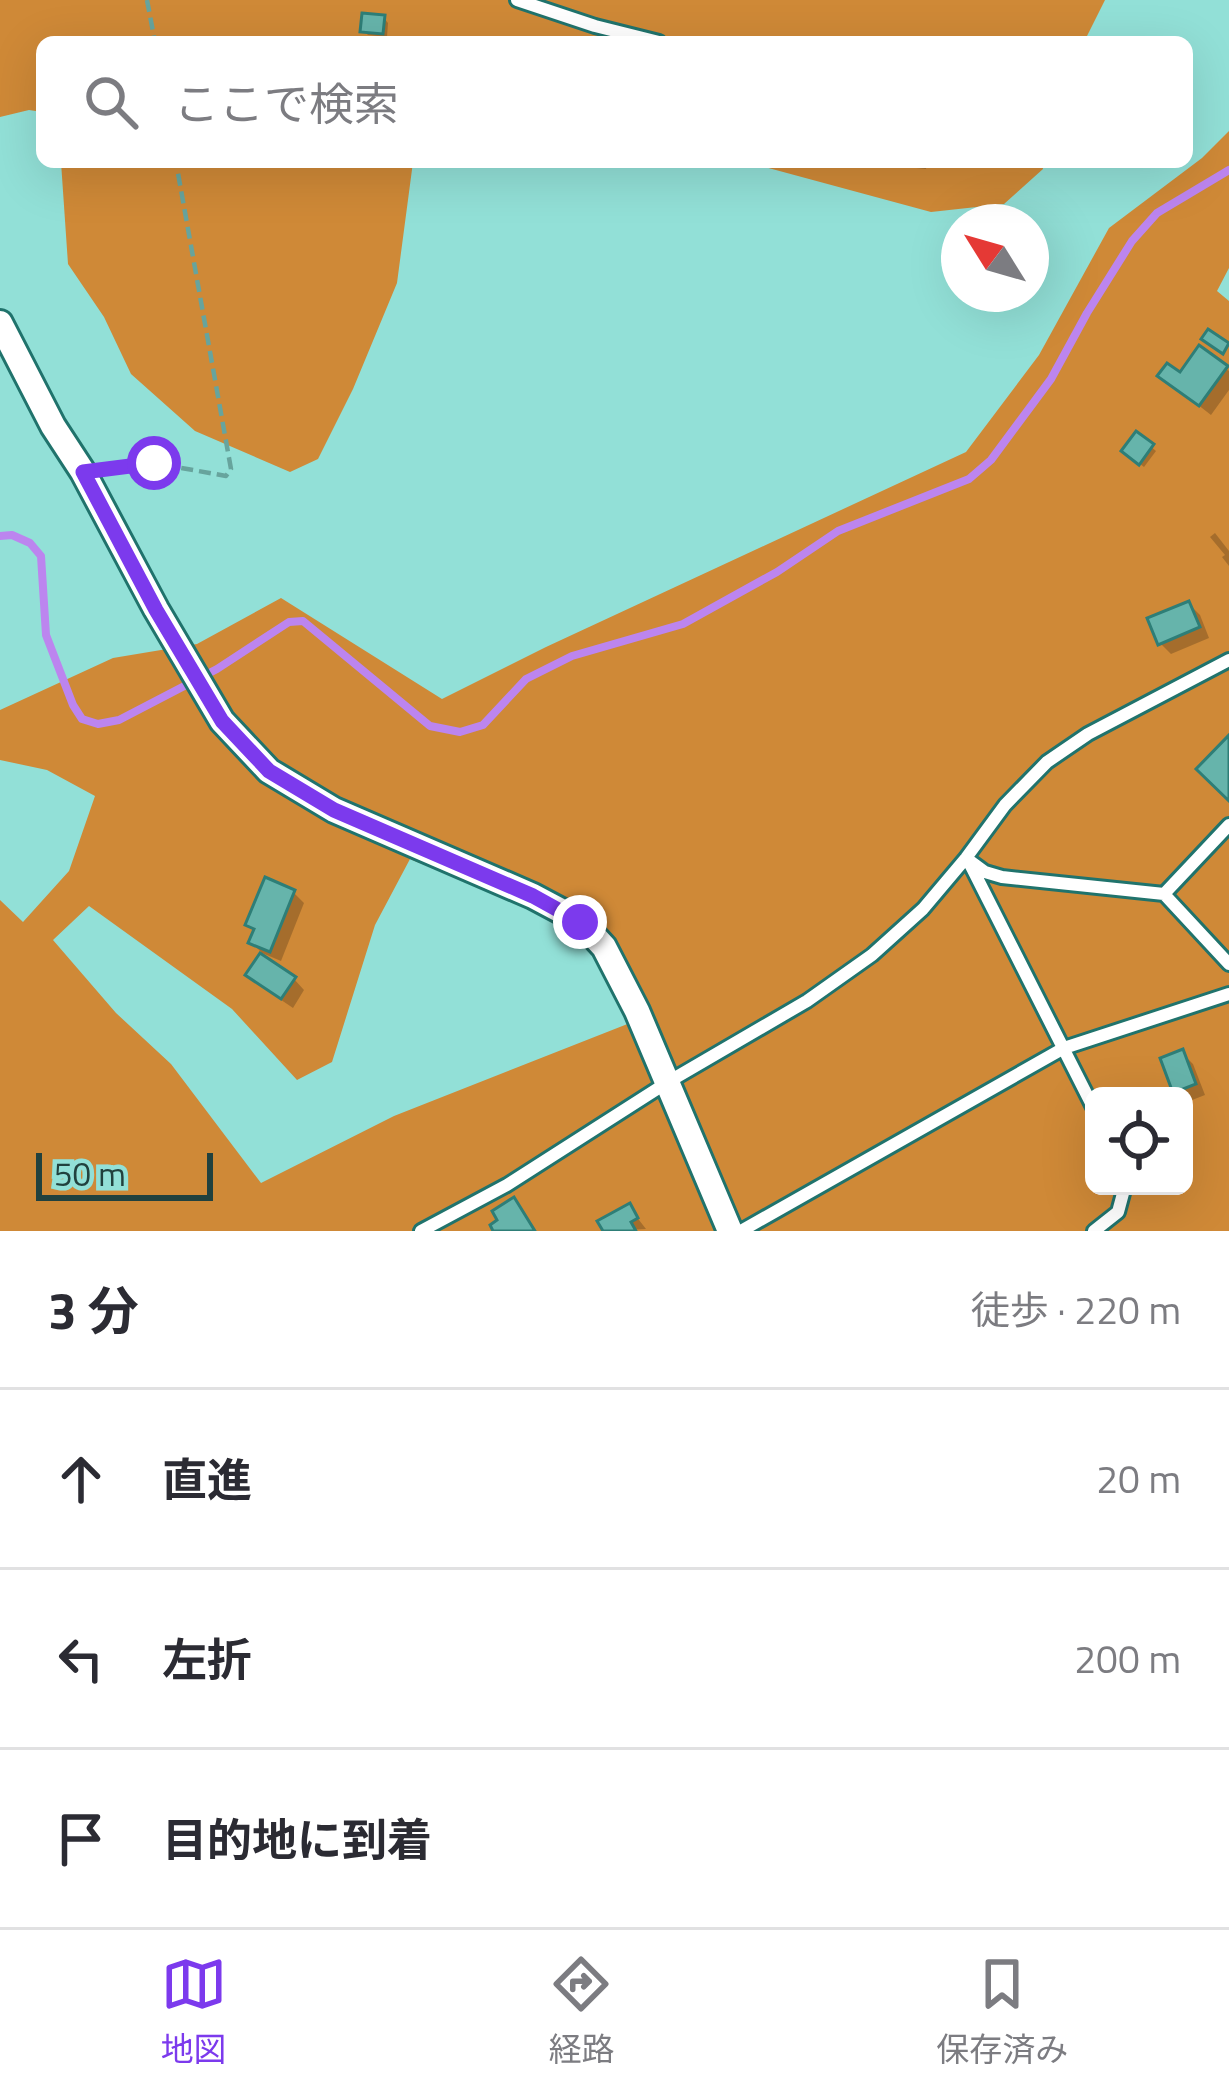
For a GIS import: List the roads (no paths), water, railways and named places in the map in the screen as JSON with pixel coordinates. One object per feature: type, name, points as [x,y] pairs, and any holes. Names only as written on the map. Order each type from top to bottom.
[{"type":"street","points":[[0,323],[53,426],[222,721],[269,771],[334,810],[533,896],[580,922],[604,947],[637,1011],[730,1231]]},
{"type":"lane","points":[[517,0],[634,36]]},
{"type":"lane","points":[[421,1231],[507,1185],[668,1082],[807,1001],[872,955],[923,909],[1005,805],[1047,762],[1088,734],[1229,660]]},
{"type":"lane","points":[[1164,894],[1229,825]]},
{"type":"lane","points":[[966,858],[1002,877],[1164,894],[1229,964]]},
{"type":"lane","points":[[966,858],[1085,1091]]},
{"type":"lane","points":[[741,1231],[1064,1048],[1229,994]]},
{"type":"lane","points":[[1094,1231],[1118,1212],[1123,1195]]},
{"type":"waterway","points":[[0,536],[12,535],[30,543],[41,556],[46,635],[82,719],[98,724],[119,720],[217,669],[289,622],[303,621],[430,726],[460,732],[483,725],[526,679],[572,656],[683,624],[777,572],[838,531],[969,479],[991,460],[1051,379],[1132,241],[1157,213],[1229,170]]}]
